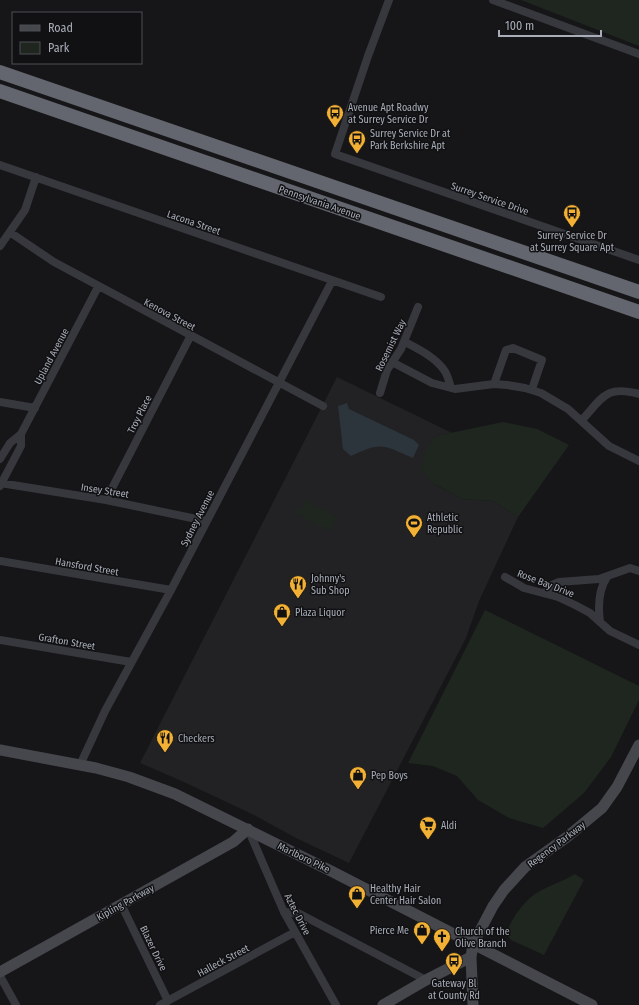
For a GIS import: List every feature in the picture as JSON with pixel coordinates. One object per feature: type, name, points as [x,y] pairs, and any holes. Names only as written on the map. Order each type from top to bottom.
[{"type":"highway","name":"Pennsylvania Avenue","points":[[0,72],[639,292]]},
{"type":"highway","name":"Pennsylvania Avenue","points":[[0,91],[639,312]]},
{"type":"street","name":"Surrey Service Drive","points":[[389,0],[368,56],[335,154],[639,260]]},
{"type":"street","points":[[493,0],[639,54]]},
{"type":"street","name":"Lacona Street","points":[[0,165],[381,297]]},
{"type":"street","points":[[0,246],[11,233],[24,210],[36,177]]},
{"type":"street","name":"Kenova Street","points":[[11,233],[43,255],[98,287],[323,406]]},
{"type":"street","name":"Sydney Avenue","points":[[80,764],[104,711],[171,590],[332,281]]},
{"type":"street","name":"Upland Avenue","points":[[0,460],[10,443],[21,434],[98,287]]},
{"type":"street","name":"Rosemist Way","points":[[380,393],[385,374],[404,342],[418,307]]},
{"type":"street","name":"Troy Place","points":[[106,500],[190,337]]},
{"type":"street","points":[[404,342],[423,352],[441,366],[446,372],[451,388]]},
{"type":"street","points":[[494,384],[506,350],[513,348],[542,360],[532,389]]},
{"type":"street","points":[[392,362],[432,383],[451,388],[461,389],[494,384],[514,385],[532,389],[561,404],[582,420],[609,446],[639,461]]},
{"type":"street","points":[[582,420],[604,396],[612,391],[621,390],[639,394]]},
{"type":"street","points":[[0,402],[35,408]]},
{"type":"street","name":"Upland Avenue","points":[[1,484],[21,446],[21,434]]},
{"type":"street","name":"Insey Street","points":[[1,484],[106,500],[206,521]]},
{"type":"street","name":"Hansford Street","points":[[0,561],[171,590]]},
{"type":"street","points":[[545,594],[552,585],[559,582],[607,577],[630,568],[639,571]]},
{"type":"street","name":"Rose Bay Drive","points":[[505,577],[524,588],[575,605],[590,613],[610,631],[639,645]]},
{"type":"street","points":[[600,622],[600,597],[607,577]]},
{"type":"street","name":"Grafton Street","points":[[0,640],[130,662]]},
{"type":"street","name":"Regency Parkway","points":[[473,1005],[471,957],[473,944],[493,906],[504,890],[525,868],[602,808],[616,787],[639,745]]},
{"type":"street","name":"Marlboro Pike","points":[[0,750],[80,764],[156,786],[248,829],[592,1005]]},
{"type":"street","name":"Kipling Parkway","points":[[0,972],[233,842],[248,829]]},
{"type":"street","name":"Aztec Drive","points":[[248,829],[284,912],[336,1005]]},
{"type":"street","name":"Blazer Drive","points":[[121,904],[172,1002]]},
{"type":"street","points":[[284,912],[298,913],[426,980]]},
{"type":"street","name":"Halleck Street","points":[[160,1005],[172,1002],[295,932]]},
{"type":"street","points":[[383,1005],[426,980],[471,957]]},
{"type":"street","points":[[0,976],[16,1005]]},
{"type":"shaded area","points":[[337,377],[452,433],[436,436],[434,484],[463,499],[493,501],[518,517],[479,601],[466,638],[349,863],[296,838],[254,815],[140,763]]},
{"type":"shaded area","points":[[347,403],[349,409],[414,440],[419,445],[413,458],[382,446],[370,448],[351,456],[343,449],[338,406]]},
{"type":"green space","points":[[521,0],[639,0],[639,46]]},
{"type":"green space","points":[[503,422],[537,429],[569,445],[518,517],[493,501],[463,499],[434,484],[421,468],[425,451],[436,436]]},
{"type":"green space","points":[[306,500],[337,517],[330,531],[293,512],[303,507]]},
{"type":"green space","points":[[485,610],[639,686],[639,700],[611,757],[584,793],[543,828],[509,818],[478,800],[457,776],[433,766],[408,763]]},
{"type":"green space","points":[[575,874],[584,880],[544,955],[511,940],[506,934],[521,907],[535,894]]},
{"type":"place","name":"Avenue Apt Roadwy at Surrey Service Dr","points":[[335,128]]},
{"type":"place","name":"Surrey Service Dr at Park Berkshire Apt","points":[[357,154]]},
{"type":"place","name":"Surrey Service Dr at Surrey Square Apt","points":[[572,228]]},
{"type":"place","name":"Athletic Republic","points":[[414,538]]},
{"type":"place","name":"Johnny's Sub Shop","points":[[298,599]]},
{"type":"place","name":"Plaza Liquor","points":[[282,627]]},
{"type":"place","name":"Checkers","points":[[165,753]]},
{"type":"place","name":"Pep Boys","points":[[358,790]]},
{"type":"place","name":"Aldi","points":[[428,840]]},
{"type":"place","name":"Healthy Hair Center Hair Salon","points":[[357,909]]},
{"type":"place","name":"Pierce Me","points":[[422,945]]},
{"type":"place","name":"Church of the Olive Branch","points":[[442,952]]},
{"type":"place","name":"Gateway Bl at County Rd","points":[[454,976]]}]
